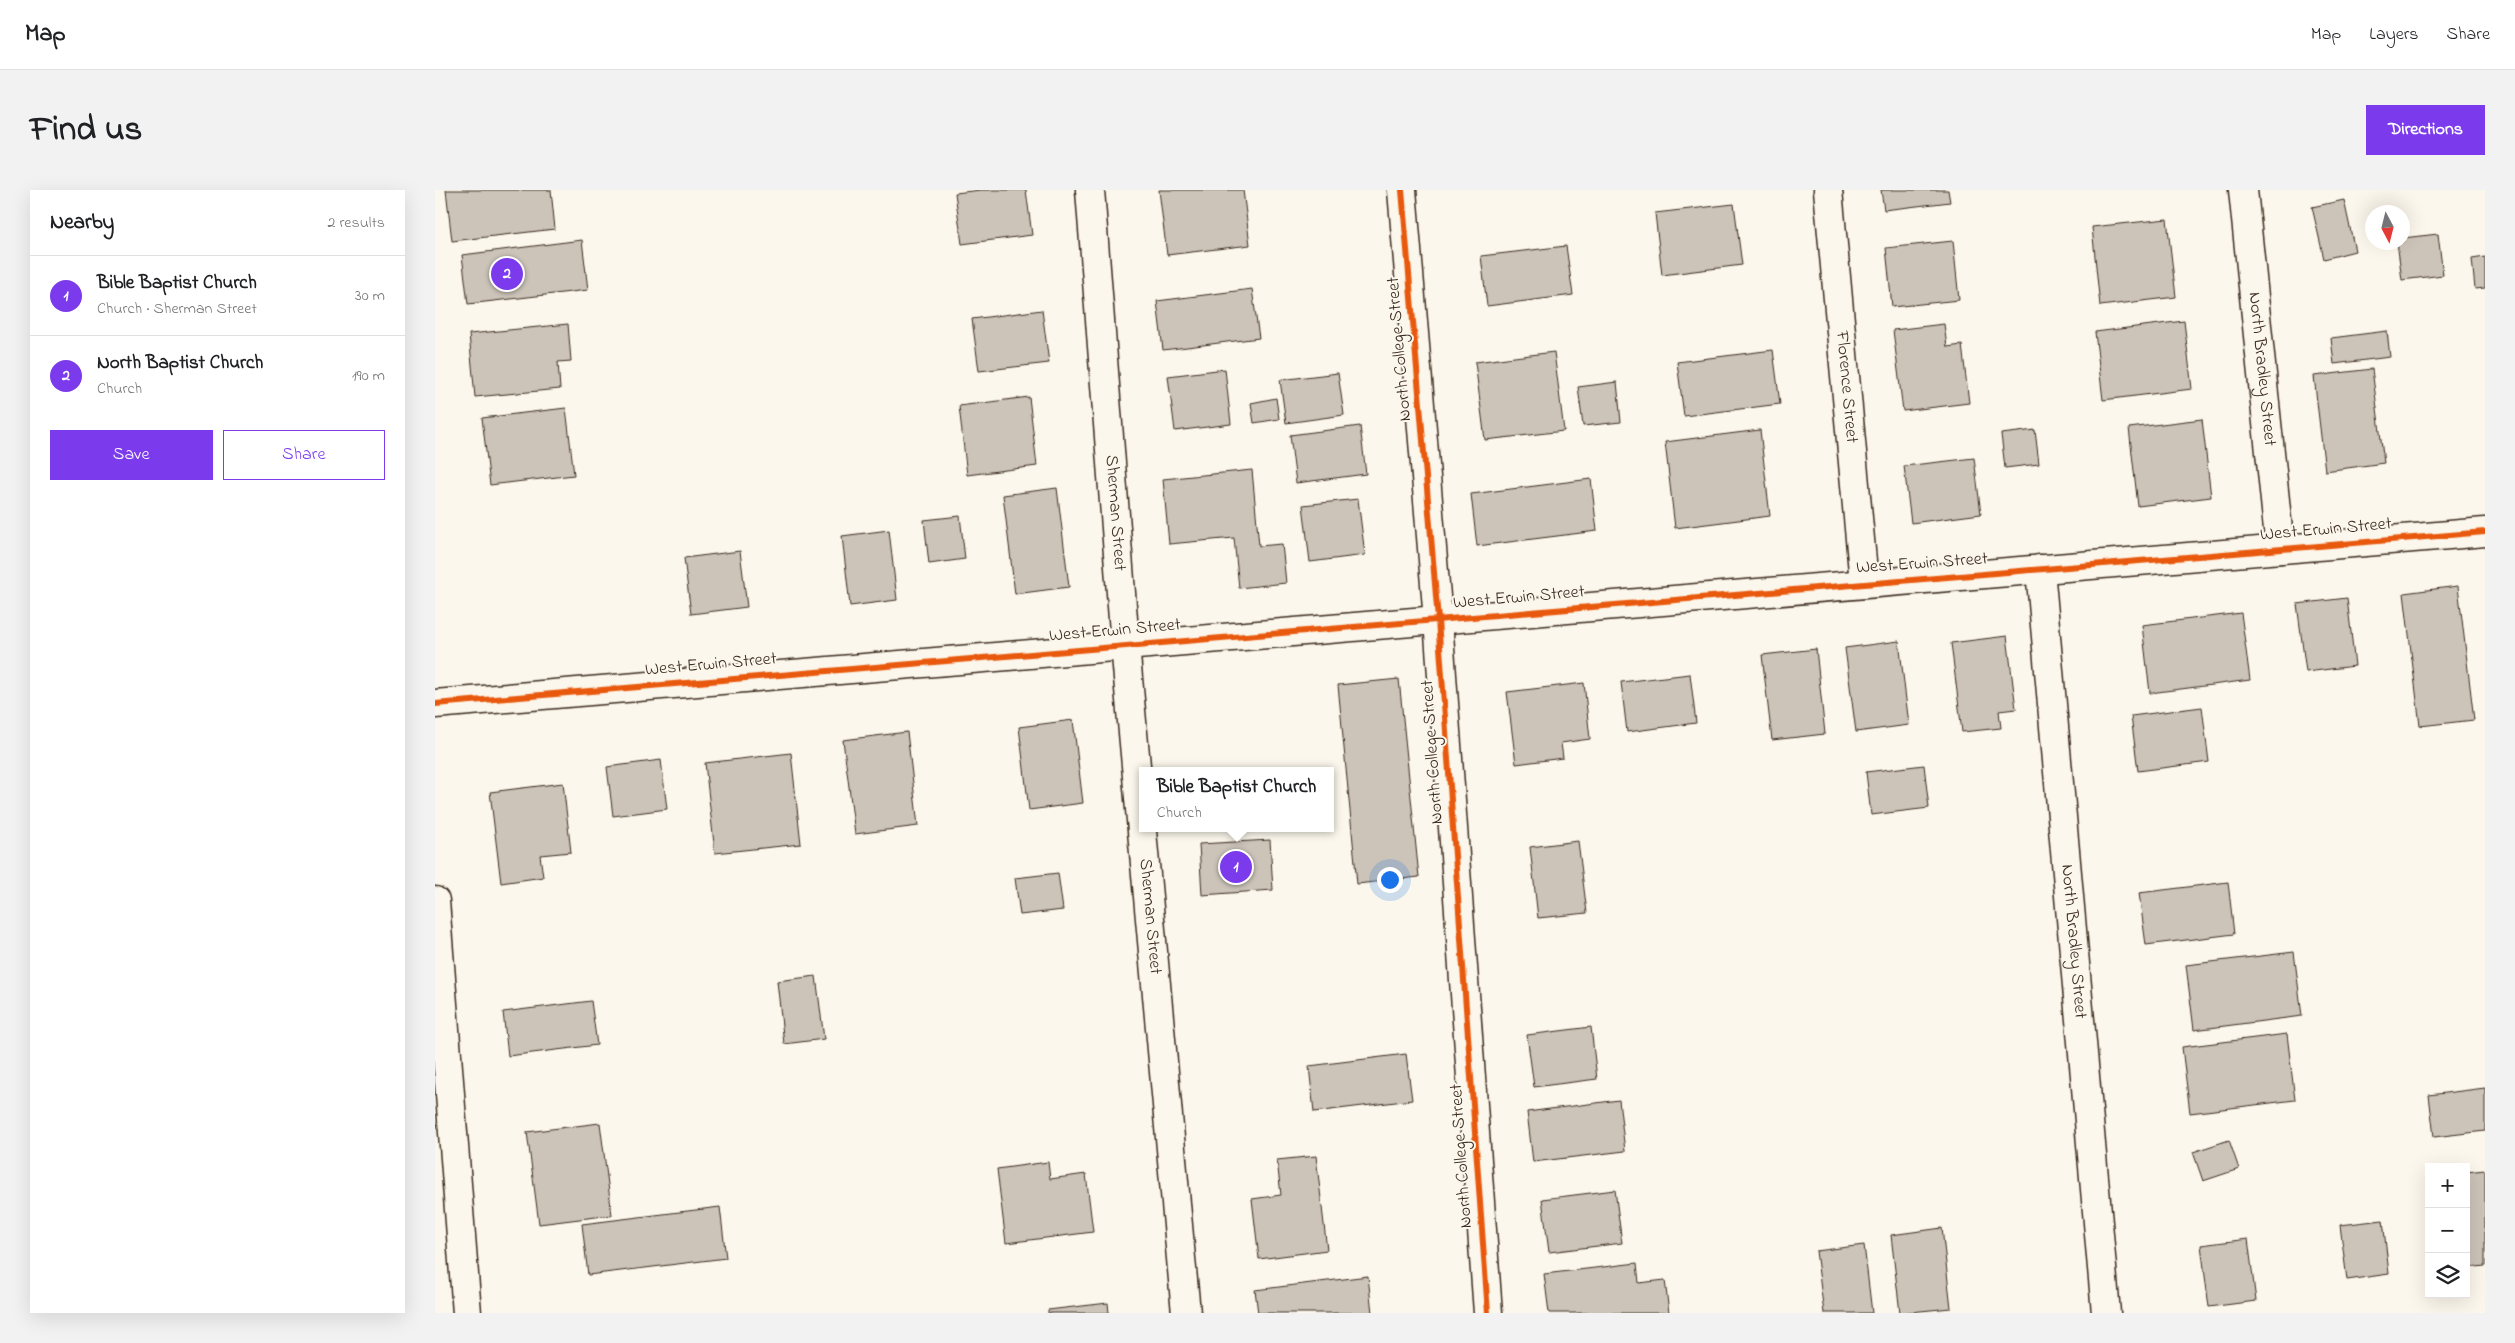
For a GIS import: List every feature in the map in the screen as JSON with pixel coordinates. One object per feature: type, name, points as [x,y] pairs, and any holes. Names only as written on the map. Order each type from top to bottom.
[{"type":"street","name":"Sherman Street","points":[[1090,190],[1125,645],[1139,798]]},
{"type":"street","name":"North College Street","points":[[1402,190],[1438,620],[1488,1313]]},
{"type":"street","name":"Florence Street","points":[[1828,190],[1863,583]]},
{"type":"street","name":"North Bradley Street","points":[[2243,190],[2280,549]]},
{"type":"street","name":"West Erwin Street","points":[[435,704],[2485,532]]},
{"type":"street","name":"North Bradley Street","points":[[2040,570],[2107,1313]]},
{"type":"street","name":"Sherman Street","points":[[1142,832],[1186,1313]]},
{"type":"street","points":[[435,901],[444,1117],[467,1313]]},
{"type":"building","points":[[446,190],[551,190],[555,229],[452,241]]},
{"type":"building","points":[[981,190],[1026,190],[1032,235],[962,244],[955,193]]},
{"type":"building","points":[[1159,190],[1243,190],[1250,245],[1167,255]]},
{"type":"building","points":[[1881,190],[1948,190],[1950,202],[1884,210]]},
{"type":"building","points":[[2344,200],[2355,251],[2324,259],[2312,207]]},
{"type":"building","points":[[1734,204],[1742,265],[1662,275],[1655,213]]},
{"type":"building","points":[[2167,219],[2176,297],[2100,306],[2092,227]]},
{"type":"building","points":[[2438,234],[2443,275],[2402,280],[2398,250],[2410,250],[2410,237]]},
{"type":"building","points":[[582,240],[588,290],[468,304],[462,255]]},
{"type":"building","points":[[1953,241],[1959,300],[1892,307],[1886,248]]},
{"type":"building","points":[[1566,246],[1573,295],[1487,306],[1481,256]]},
{"type":"building","points":[[2485,257],[2485,288],[2475,289],[2472,259]]},
{"type":"building","points":[[1252,289],[1259,338],[1163,350],[1157,301]]},
{"type":"building","points":[[1042,310],[1049,363],[979,371],[972,319]]},
{"type":"building","points":[[2184,321],[2192,389],[2103,400],[2095,332]]},
{"type":"building","points":[[568,324],[571,361],[558,362],[560,389],[475,397],[469,334]]},
{"type":"building","points":[[1944,324],[1947,347],[1962,345],[1969,403],[1903,411],[1893,330]]},
{"type":"building","points":[[2387,331],[2390,357],[2334,364],[2331,338]]},
{"type":"building","points":[[1773,350],[1780,404],[1684,416],[1677,362]]},
{"type":"building","points":[[1554,352],[1564,431],[1485,440],[1475,362]]},
{"type":"building","points":[[1225,369],[1231,424],[1175,431],[1168,376]]},
{"type":"building","points":[[2372,369],[2384,463],[2325,471],[2314,376]]},
{"type":"building","points":[[1338,373],[1344,415],[1286,423],[1280,380]]},
{"type":"building","points":[[1617,382],[1621,422],[1583,426],[1578,387]]},
{"type":"building","points":[[1029,397],[1037,466],[967,475],[959,406]]},
{"type":"building","points":[[1276,398],[1279,419],[1254,423],[1251,403]]},
{"type":"building","points":[[566,408],[574,475],[490,485],[482,418]]},
{"type":"building","points":[[2202,419],[2211,497],[2138,506],[2129,428]]},
{"type":"building","points":[[1360,426],[1366,474],[1296,483],[1290,435]]},
{"type":"building","points":[[1760,430],[1770,516],[1675,528],[1665,442]]},
{"type":"building","points":[[2035,430],[2039,464],[2005,468],[2001,434]]},
{"type":"building","points":[[1974,458],[1981,514],[1911,523],[1904,466]]},
{"type":"building","points":[[1252,470],[1259,546],[1282,544],[1286,583],[1239,588],[1234,538],[1169,544],[1163,479]]},
{"type":"building","points":[[1591,479],[1597,531],[1477,546],[1471,494]]},
{"type":"building","points":[[1057,488],[1069,587],[1015,594],[1003,495]]},
{"type":"building","points":[[1358,499],[1365,555],[1310,562],[1303,505]]},
{"type":"building","points":[[960,516],[965,559],[929,564],[924,520]]},
{"type":"building","points":[[889,530],[897,600],[850,606],[842,536]]},
{"type":"building","points":[[740,551],[747,607],[691,614],[684,558]]},
{"type":"building","points":[[2458,586],[2474,720],[2420,726],[2404,593]]},
{"type":"building","points":[[2347,598],[2355,666],[2306,672],[2297,604]]},
{"type":"building","points":[[2241,613],[2250,680],[2150,693],[2142,625]]},
{"type":"building","points":[[2007,636],[2016,709],[1999,711],[2001,728],[1962,732],[1951,643]]},
{"type":"building","points":[[1899,641],[1909,725],[1856,732],[1845,648]]},
{"type":"building","points":[[1816,649],[1825,734],[1772,740],[1762,655]]},
{"type":"building","points":[[1690,674],[1696,723],[1627,732],[1621,682]]},
{"type":"building","points":[[1399,679],[1419,877],[1357,884],[1338,685]]},
{"type":"building","points":[[1584,683],[1590,739],[1561,743],[1563,758],[1516,764],[1507,692]]},
{"type":"building","points":[[2202,707],[2209,762],[2138,771],[2131,716]]},
{"type":"building","points":[[1073,720],[1083,803],[1029,810],[1019,727]]},
{"type":"building","points":[[907,732],[918,826],[855,834],[843,740]]},
{"type":"building","points":[[791,753],[801,844],[715,853],[705,763]]},
{"type":"building","points":[[661,760],[667,809],[613,816],[607,767]]},
{"type":"building","points":[[1924,765],[1929,808],[1871,815],[1866,772]]},
{"type":"building","points":[[563,783],[571,852],[540,855],[543,877],[501,883],[490,792]]},
{"type":"building","points":[[1270,840],[1273,890],[1202,895],[1199,844]]},
{"type":"building","points":[[1578,841],[1587,913],[1538,918],[1530,847]]},
{"type":"building","points":[[1058,873],[1063,910],[1020,915],[1015,878]]},
{"type":"building","points":[[2228,882],[2234,934],[2146,945],[2139,893]]},
{"type":"building","points":[[2294,952],[2302,1016],[2194,1030],[2186,965]]},
{"type":"building","points":[[816,976],[824,1039],[784,1044],[777,981]]},
{"type":"building","points":[[591,1001],[597,1045],[508,1056],[503,1012]]},
{"type":"building","points":[[1591,1027],[1597,1079],[1534,1087],[1527,1035]]},
{"type":"building","points":[[2287,1034],[2295,1100],[2190,1113],[2182,1047]]},
{"type":"building","points":[[1406,1054],[1412,1100],[1314,1112],[1309,1066]]},
{"type":"building","points":[[2485,1088],[2485,1131],[2434,1137],[2429,1095]]},
{"type":"building","points":[[1619,1100],[1625,1151],[1533,1162],[1527,1112]]},
{"type":"building","points":[[600,1123],[612,1215],[539,1224],[527,1132]]},
{"type":"building","points":[[2229,1140],[2239,1169],[2203,1181],[2193,1152]]},
{"type":"building","points":[[1316,1156],[1327,1250],[1259,1259],[1252,1199],[1281,1195],[1277,1160]]},
{"type":"building","points":[[1048,1162],[1050,1179],[1086,1174],[1093,1232],[1006,1243],[997,1169]]},
{"type":"building","points":[[2485,1170],[2485,1266],[2470,1268],[2470,1208],[2470,1172]]},
{"type":"building","points":[[1615,1190],[1622,1243],[1549,1252],[1542,1199]]},
{"type":"building","points":[[720,1207],[726,1258],[588,1275],[582,1224]]},
{"type":"building","points":[[2383,1220],[2389,1274],[2347,1280],[2340,1225]]},
{"type":"building","points":[[1942,1228],[1951,1308],[1900,1313],[1891,1235]]},
{"type":"building","points":[[2248,1239],[2256,1301],[2209,1307],[2201,1245]]},
{"type":"building","points":[[1864,1245],[1872,1313],[1824,1313],[1816,1251]]},
{"type":"building","points":[[1637,1263],[1639,1283],[1665,1280],[1669,1313],[1549,1313],[1544,1274]]},
{"type":"building","points":[[1368,1276],[1372,1313],[1258,1313],[1255,1290]]},
{"type":"building","points":[[1108,1303],[1109,1313],[1048,1313],[1048,1310]]},
{"type":"cycle path","points":[[1402,190],[1438,620],[1488,1313]]},
{"type":"cycle path","points":[[435,704],[2485,532]]},
{"type":"place","name":"North Baptist Church","points":[[507,274]]},
{"type":"place","name":"Bible Baptist Church","points":[[1236,867]]}]
